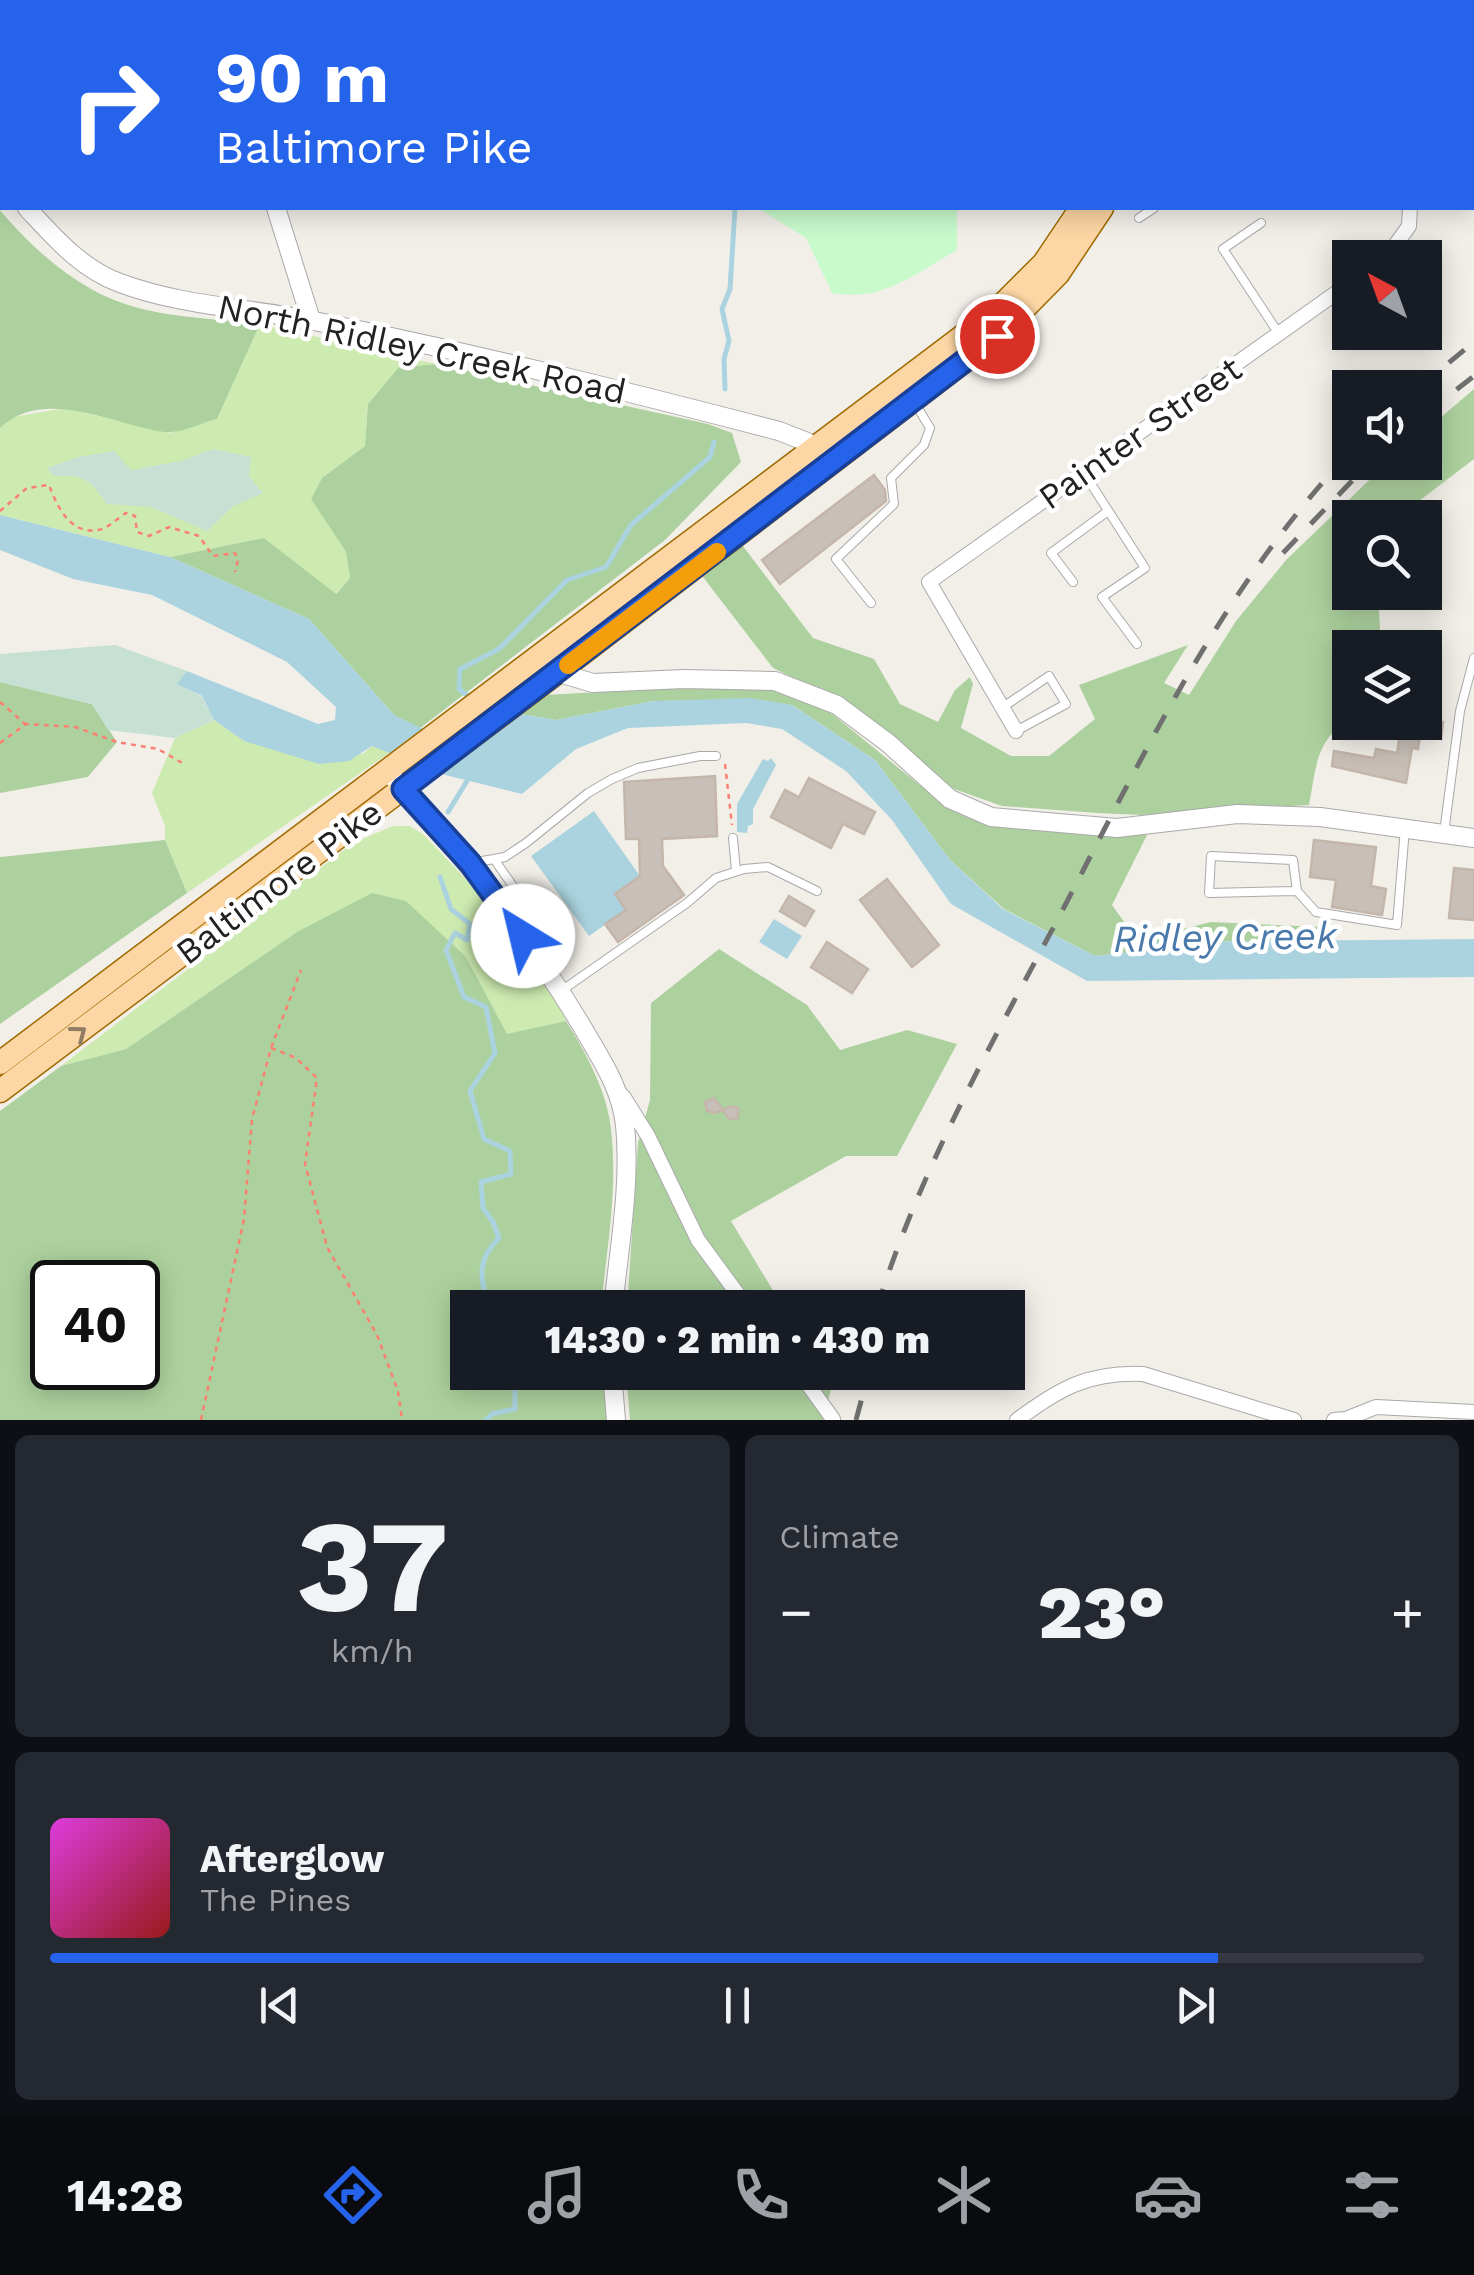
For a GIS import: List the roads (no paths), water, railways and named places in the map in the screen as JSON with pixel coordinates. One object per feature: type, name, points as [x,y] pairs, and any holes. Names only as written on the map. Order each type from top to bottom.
[{"type":"main road","name":"Baltimore Pike","points":[[0,1091],[398,774],[486,698],[552,663],[825,456],[1009,300],[1044,263],[1081,210]]},
{"type":"main road","name":"Baltimore Pike","points":[[825,456],[914,401],[997,336],[1034,302],[1070,259],[1101,210]]},
{"type":"main road","name":"Baltimore Pike","points":[[0,1062],[398,774],[426,772],[510,708],[552,663]]},
{"type":"street","name":"North Ridley Creek Road","points":[[29,210],[71,253],[116,282],[155,294],[311,320],[560,375],[779,431],[825,456]]},
{"type":"street","points":[[277,210],[311,320]]},
{"type":"street","points":[[1398,240],[1408,226],[1410,210]]},
{"type":"street","name":"Painter Street","points":[[1002,707],[930,582],[1332,296]]},
{"type":"street","points":[[552,663],[593,683],[775,681],[837,705],[950,798],[991,818],[1116,828],[1238,814],[1320,817],[1474,838]]},
{"type":"street","points":[[1002,707],[1016,731]]},
{"type":"street","points":[[398,774],[470,863],[561,991],[648,1136],[698,1240],[735,1290]]},
{"type":"street","points":[[615,1290],[626,1162],[625,1124],[617,1088]]},
{"type":"street","points":[[1017,1420],[1062,1388],[1120,1373],[1143,1374],[1294,1420]]},
{"type":"street","points":[[614,1390],[616,1420]]},
{"type":"street","points":[[812,1390],[833,1419]]},
{"type":"street","points":[[1334,1420],[1376,1407],[1474,1412]]},
{"type":"lane","points":[[1139,218],[1151,210]]},
{"type":"lane","points":[[1261,224],[1223,249],[1279,334]]},
{"type":"lane","points":[[870,603],[836,559],[894,504],[891,478],[924,445],[930,428],[914,401]]},
{"type":"lane","points":[[1084,473],[1145,568],[1102,598],[1137,644]]},
{"type":"lane","points":[[1072,582],[1051,553],[1108,511]]},
{"type":"lane","points":[[1444,834],[1460,711],[1474,658]]},
{"type":"lane","points":[[1002,707],[1049,676],[1066,704],[1016,731]]},
{"type":"lane","points":[[470,863],[505,857],[612,779],[638,768],[716,756]]},
{"type":"lane","points":[[1297,891],[1209,893],[1211,856],[1293,860],[1297,891],[1316,912],[1396,925],[1405,828]]},
{"type":"lane","points":[[734,838],[736,871]]},
{"type":"lane","points":[[494,859],[526,904],[523,936]]},
{"type":"lane","points":[[561,991],[688,903],[716,878],[768,867],[818,891]]},
{"type":"water","points":[[0,515],[170,557],[309,619],[394,715],[470,751],[520,714],[556,720],[653,701],[749,698],[792,705],[875,760],[950,860],[1003,909],[1095,956],[1140,951],[1158,942],[1474,939],[1474,977],[1087,981],[951,904],[892,820],[846,771],[782,729],[746,723],[628,728],[576,749],[522,794],[441,774],[372,746],[349,761],[319,764],[244,741],[214,720],[202,696],[177,684],[187,671],[318,724],[335,720],[336,707],[287,662],[152,595],[73,579],[0,550]]},
{"type":"water","points":[[771,758],[776,765],[753,809],[753,824],[748,826],[747,833],[737,832],[737,804],[763,759]]},
{"type":"water","points":[[594,811],[640,876],[626,910],[589,936],[531,856]]},
{"type":"water","points":[[774,919],[802,936],[787,959],[759,942]]},
{"type":"waterway","points":[[725,389],[724,359],[729,341],[722,309],[730,289],[735,210]]},
{"type":"waterway","points":[[472,699],[459,689],[460,669],[499,649],[567,580],[606,567],[631,525],[710,457],[714,442]]},
{"type":"waterway","points":[[448,812],[470,776]]},
{"type":"waterway","points":[[440,877],[451,909],[470,924],[467,940],[455,933],[446,950],[464,997],[486,1007],[495,1053],[470,1091],[484,1139],[510,1151],[511,1174],[481,1182],[483,1208],[499,1238],[483,1263],[484,1290]]},
{"type":"waterway","points":[[486,1420],[492,1414],[515,1409],[515,1390]]},
{"type":"railway","points":[[1440,370],[1474,342]]},
{"type":"railway","points":[[1442,401],[1474,376]]},
{"type":"railway","points":[[883,1290],[914,1206],[959,1107],[1156,732],[1262,559],[1332,473]]},
{"type":"railway","points":[[1283,553],[1353,480]]},
{"type":"railway","points":[[856,1420],[864,1390]]},
{"type":"water label","name":"Ridley Creek","points":[[1225,937]]}]
